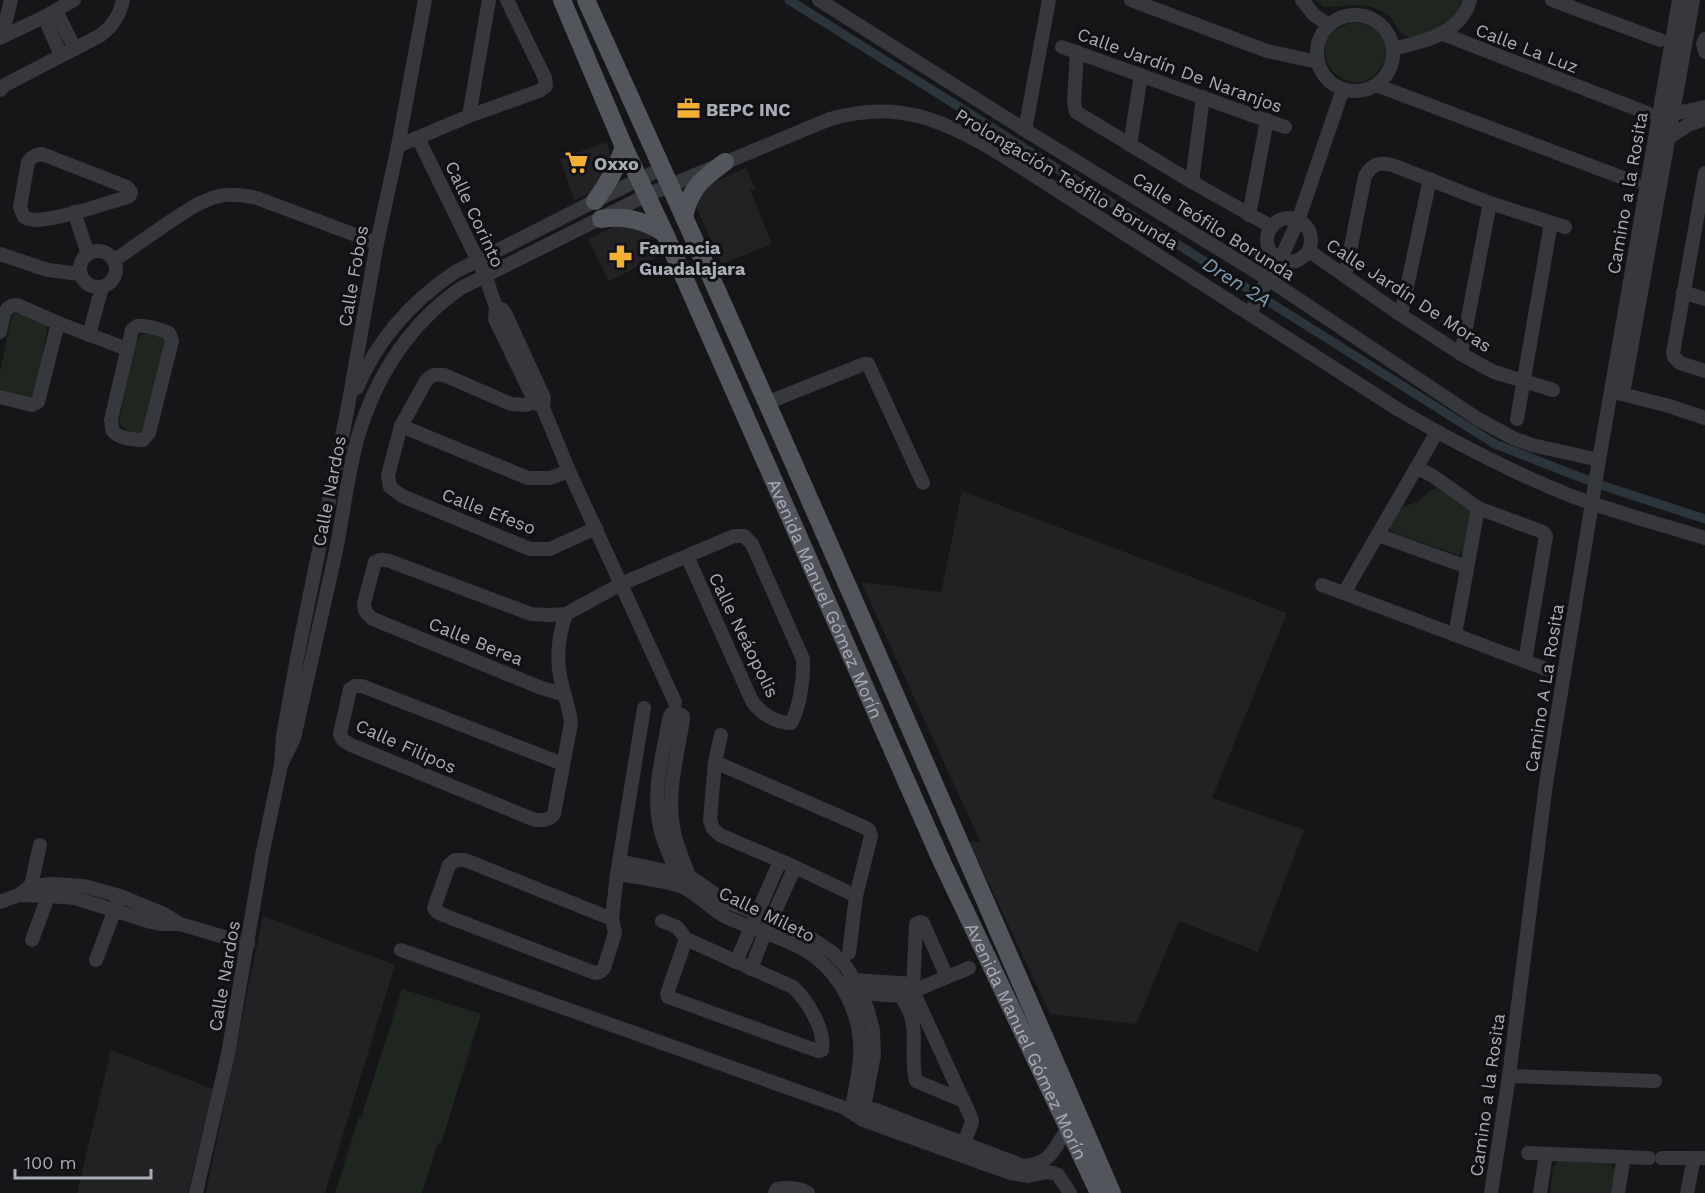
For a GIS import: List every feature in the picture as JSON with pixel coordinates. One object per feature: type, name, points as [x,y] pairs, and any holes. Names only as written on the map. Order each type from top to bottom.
[{"type":"main road","name":"Avenida Manuel Gómez Morín","points":[[562,0],[624,147],[665,234],[942,862],[1075,1126],[1112,1193]]},
{"type":"main road","name":"Avenida Manuel Gómez Morín","points":[[586,0],[766,403],[1075,1126],[1099,1193]]},
{"type":"main road","points":[[591,203],[613,173],[624,147]]},
{"type":"main road","points":[[684,217],[688,199],[695,188],[725,162]]},
{"type":"main road","points":[[599,219],[612,217],[635,219],[665,234]]},
{"type":"street","points":[[1,37],[11,0]]},
{"type":"street","points":[[1,37],[74,0]]},
{"type":"street","points":[[0,90],[5,85],[61,55],[101,36],[110,29],[123,0]]},
{"type":"street","name":"Calle Fobos","points":[[347,412],[376,243],[398,146],[425,0]]},
{"type":"street","points":[[469,116],[489,0]]},
{"type":"street","points":[[398,146],[546,86],[545,78],[507,0]]},
{"type":"street","name":"Calle Teófilo Borunda","points":[[819,0],[1478,419],[1523,442],[1598,466]]},
{"type":"street","points":[[1025,130],[1049,0]]},
{"type":"street","points":[[1131,0],[1267,51],[1318,62]]},
{"type":"street","points":[[1302,0],[1314,15],[1329,25]]},
{"type":"street","points":[[1393,49],[1443,34],[1464,15],[1470,0]]},
{"type":"street","points":[[1552,0],[1660,40]]},
{"type":"street","name":"Camino a la Rosita","points":[[1617,393],[1679,0]]},
{"type":"street","name":"Camino a la Rosita","points":[[1667,139],[1693,0]]},
{"type":"street","points":[[50,14],[75,48]]},
{"type":"street","points":[[50,14],[61,55]]},
{"type":"street","points":[[1350,15],[1374,20],[1383,27],[1390,37],[1393,49],[1392,61],[1389,70],[1376,85],[1354,91],[1344,89],[1328,79],[1318,62],[1317,52],[1318,42],[1329,25],[1339,18],[1350,15]]},
{"type":"street","name":"Calle La Luz","points":[[1443,34],[1647,113]]},
{"type":"street","points":[[1705,39],[1703,44],[1705,52]]},
{"type":"street","name":"Calle Jardín De Naranjos","points":[[1062,46],[1285,127]]},
{"type":"street","points":[[1077,52],[1075,108],[1080,115],[1272,227]]},
{"type":"street","points":[[1130,146],[1141,75]]},
{"type":"street","points":[[1376,85],[1634,182]]},
{"type":"street","points":[[1344,89],[1298,220],[1280,260],[1252,311],[1389,403],[1485,458],[1569,495],[1593,497],[1705,538]]},
{"type":"street","points":[[1192,182],[1203,98]]},
{"type":"street","points":[[1672,114],[1705,107]]},
{"type":"street","name":"Prolongación Teófilo Borunda","points":[[370,400],[394,355],[429,315],[453,293],[485,275],[670,185],[830,119],[880,110],[926,117],[960,131],[1252,311]]},
{"type":"street","points":[[1667,139],[1688,124],[1705,119]]},
{"type":"street","points":[[1249,215],[1267,120]]},
{"type":"street","name":"Calle Corinto","points":[[418,138],[485,275],[496,307],[495,319],[523,366],[541,403],[569,471],[675,702]]},
{"type":"street","name":"Camino A La Rosita","points":[[1519,1002],[1546,784],[1598,466],[1617,393],[1667,139]]},
{"type":"street","points":[[35,155],[48,156],[130,189],[128,197],[78,210],[38,220],[24,217],[20,207],[31,158],[35,155]]},
{"type":"street","points":[[1344,276],[1365,176],[1375,164],[1392,165],[1490,203],[1558,225],[1523,381],[1517,419]]},
{"type":"street","points":[[347,412],[369,363],[396,324],[435,286],[455,272],[663,168]]},
{"type":"street","points":[[1705,173],[1700,227],[1683,292],[1673,349],[1674,357],[1680,363],[1705,371]]},
{"type":"street","points":[[1401,315],[1430,179]]},
{"type":"street","points":[[114,261],[190,208],[218,197],[231,195],[257,198],[376,243]]},
{"type":"street","points":[[591,203],[599,219]]},
{"type":"street","points":[[1461,354],[1490,203]]},
{"type":"street","points":[[78,210],[91,252]]},
{"type":"street","points":[[1285,219],[1298,220],[1309,231],[1311,244],[1309,251],[1299,260],[1292,262],[1280,260],[1269,248],[1269,233],[1278,222],[1285,219]]},
{"type":"street","name":"Calle Jardín De Moras","points":[[1309,251],[1461,354],[1494,372],[1553,390]]},
{"type":"street","points":[[91,252],[106,252],[114,261],[116,271],[112,281],[97,287],[83,280],[80,274],[81,262],[91,252]]},
{"type":"street","points":[[0,254],[48,270],[80,274]]},
{"type":"street","points":[[86,334],[97,287]]},
{"type":"street","points":[[1683,292],[1705,299]]},
{"type":"street","points":[[0,332],[6,308],[10,305],[17,305],[127,349]]},
{"type":"street","points":[[0,397],[32,405],[38,402],[58,323]]},
{"type":"street","points":[[137,326],[164,331],[171,336],[172,346],[149,434],[143,440],[117,435],[112,427],[111,420],[127,349],[132,330],[137,326]]},
{"type":"street","points":[[766,403],[868,364],[923,483]]},
{"type":"street","points":[[541,403],[511,404],[437,374],[426,381],[401,426],[528,478],[550,478],[569,471]]},
{"type":"street","points":[[1617,393],[1705,418]]},
{"type":"street","name":"Calle Nardos","points":[[281,765],[294,738],[334,559],[355,449],[370,400]]},
{"type":"street","name":"Calle Nardos","points":[[196,1193],[225,1069],[262,856],[281,765],[283,736],[297,658],[347,412]]},
{"type":"street","name":"Calle Efeso","points":[[401,426],[388,482],[390,487],[402,496],[530,549],[550,549],[596,528]]},
{"type":"street","points":[[1344,593],[1437,432]]},
{"type":"street","points":[[1417,468],[1433,476],[1478,508],[1543,532],[1546,536],[1525,661]]},
{"type":"street","points":[[1455,635],[1478,508]]},
{"type":"street","points":[[1378,535],[1467,567]]},
{"type":"street","name":"Calle Neáopolis","points":[[734,536],[744,536],[752,544],[803,659],[797,706],[791,723],[783,723],[755,706],[687,556],[734,536]]},
{"type":"street","points":[[563,764],[571,723],[558,661],[558,644],[566,614],[621,584],[687,556]]},
{"type":"street","name":"Calle Berea","points":[[565,695],[539,687],[374,619],[366,614],[364,609],[372,568],[375,562],[386,560],[531,614],[566,614]]},
{"type":"street","points":[[1322,585],[1546,669]]},
{"type":"street","name":"Calle Filipos","points":[[369,688],[563,764],[554,814],[547,820],[535,820],[343,740],[340,734],[350,689],[369,688]]},
{"type":"street","points":[[612,919],[465,860],[454,860],[449,866],[434,908],[446,916],[595,973],[600,972],[604,968],[615,933],[612,919],[618,868],[644,708]]},
{"type":"street","points":[[676,712],[683,716],[683,720],[671,792],[671,814],[683,874],[662,835],[658,803],[669,719],[672,713],[676,712]]},
{"type":"street","points":[[721,735],[710,820],[713,829],[720,835],[856,896]]},
{"type":"street","points":[[716,762],[868,830],[871,836],[856,896],[849,953]]},
{"type":"street","points":[[26,892],[40,845]]},
{"type":"street","points":[[764,917],[780,861]]},
{"type":"street","points":[[736,962],[758,930],[795,867]]},
{"type":"street","name":"Calle Mileto","points":[[618,868],[683,874],[725,901],[794,928],[833,953],[847,968],[859,1033],[860,1056],[854,1108]]},
{"type":"street","name":"Calle Mileto","points":[[618,868],[685,888],[712,909],[804,949],[861,993],[868,1011],[874,1055],[854,1108]]},
{"type":"street","points":[[0,902],[26,892],[84,886],[120,896],[164,914],[180,924],[248,944]]},
{"type":"street","points":[[51,890],[161,924],[180,924]]},
{"type":"street","points":[[32,940],[51,890]]},
{"type":"street","points":[[96,960],[120,896]]},
{"type":"street","points":[[662,921],[677,927],[686,939],[793,987],[809,1007],[817,1024],[823,1043],[822,1050],[818,1051],[668,997],[672,974],[686,939]]},
{"type":"street","points":[[947,977],[923,923],[916,924],[908,1007],[913,1024],[916,1081],[964,1101]]},
{"type":"street","points":[[751,969],[758,930]]},
{"type":"street","points":[[401,951],[854,1108],[876,1110],[1023,1166],[1035,1165],[1044,1161],[1075,1126]]},
{"type":"street","points":[[861,993],[909,991],[969,968]]},
{"type":"street","points":[[848,983],[909,991]]},
{"type":"street","points":[[909,991],[964,1101],[972,1122],[963,1143]]},
{"type":"street","name":"Camino a la Rosita","points":[[1491,1193],[1519,1002]]},
{"type":"street","points":[[1509,1076],[1655,1081]]},
{"type":"street","points":[[854,1108],[863,1120],[1010,1173],[1028,1176],[1053,1173],[1058,1175],[1070,1193]]},
{"type":"street","points":[[1528,1153],[1699,1158],[1687,1193]]},
{"type":"street","points":[[1540,1193],[1546,1154]]},
{"type":"street","points":[[1618,1193],[1624,1157]]},
{"type":"street","points":[[776,1191],[804,1190],[808,1193]]},
{"type":"shaded area","points":[[1316,0],[1462,0],[1454,19],[1427,33],[1411,37],[1400,32],[1390,17],[1382,11],[1359,5],[1323,7]]},
{"type":"shaded area","points":[[1356,22],[1368,25],[1375,30],[1383,39],[1386,51],[1380,69],[1366,80],[1352,82],[1340,77],[1330,67],[1325,54],[1327,41],[1336,30]]},
{"type":"shaded area","points":[[607,142],[612,160],[597,190],[574,200],[560,159]]},
{"type":"shaded area","points":[[746,168],[755,189],[750,190],[772,244],[722,264],[697,209],[697,192]]},
{"type":"shaded area","points":[[620,224],[648,231],[659,256],[609,281],[588,239]]},
{"type":"shaded area","points":[[15,313],[48,323],[37,387],[34,395],[28,399],[7,395],[0,388],[0,372],[11,319]]},
{"type":"shaded area","points":[[152,333],[161,336],[166,341],[145,428],[135,433],[119,422],[135,343],[140,335]]},
{"type":"shaded area","points":[[1440,487],[1470,507],[1472,514],[1463,553],[1458,555],[1392,532],[1389,525],[1402,507],[1417,502],[1430,491]]},
{"type":"shaded area","points":[[962,491],[1287,613],[1212,798],[1304,830],[1258,952],[1179,921],[1136,1024],[1050,1014],[970,843],[972,840],[981,843],[861,582],[941,592]]},
{"type":"shaded area","points":[[263,916],[395,965],[325,1193],[206,1193]]},
{"type":"shaded area","points":[[402,989],[481,1014],[441,1144],[438,1143],[422,1193],[335,1193],[359,1117],[361,1118]]},
{"type":"shaded area","points":[[111,1050],[213,1089],[188,1193],[77,1193]]},
{"type":"shaded area","points":[[1559,1161],[1608,1163],[1616,1169],[1611,1193],[1550,1193],[1553,1167]]},
{"type":"waterway","name":"Dren 2A","points":[[789,0],[1495,444],[1595,483],[1705,519]]},
{"type":"place","name":"BEPC INC","points":[[688,109]]},
{"type":"place","name":"Oxxo","points":[[576,163]]},
{"type":"place","name":"Farmacia Guadalajara","points":[[621,257]]}]
